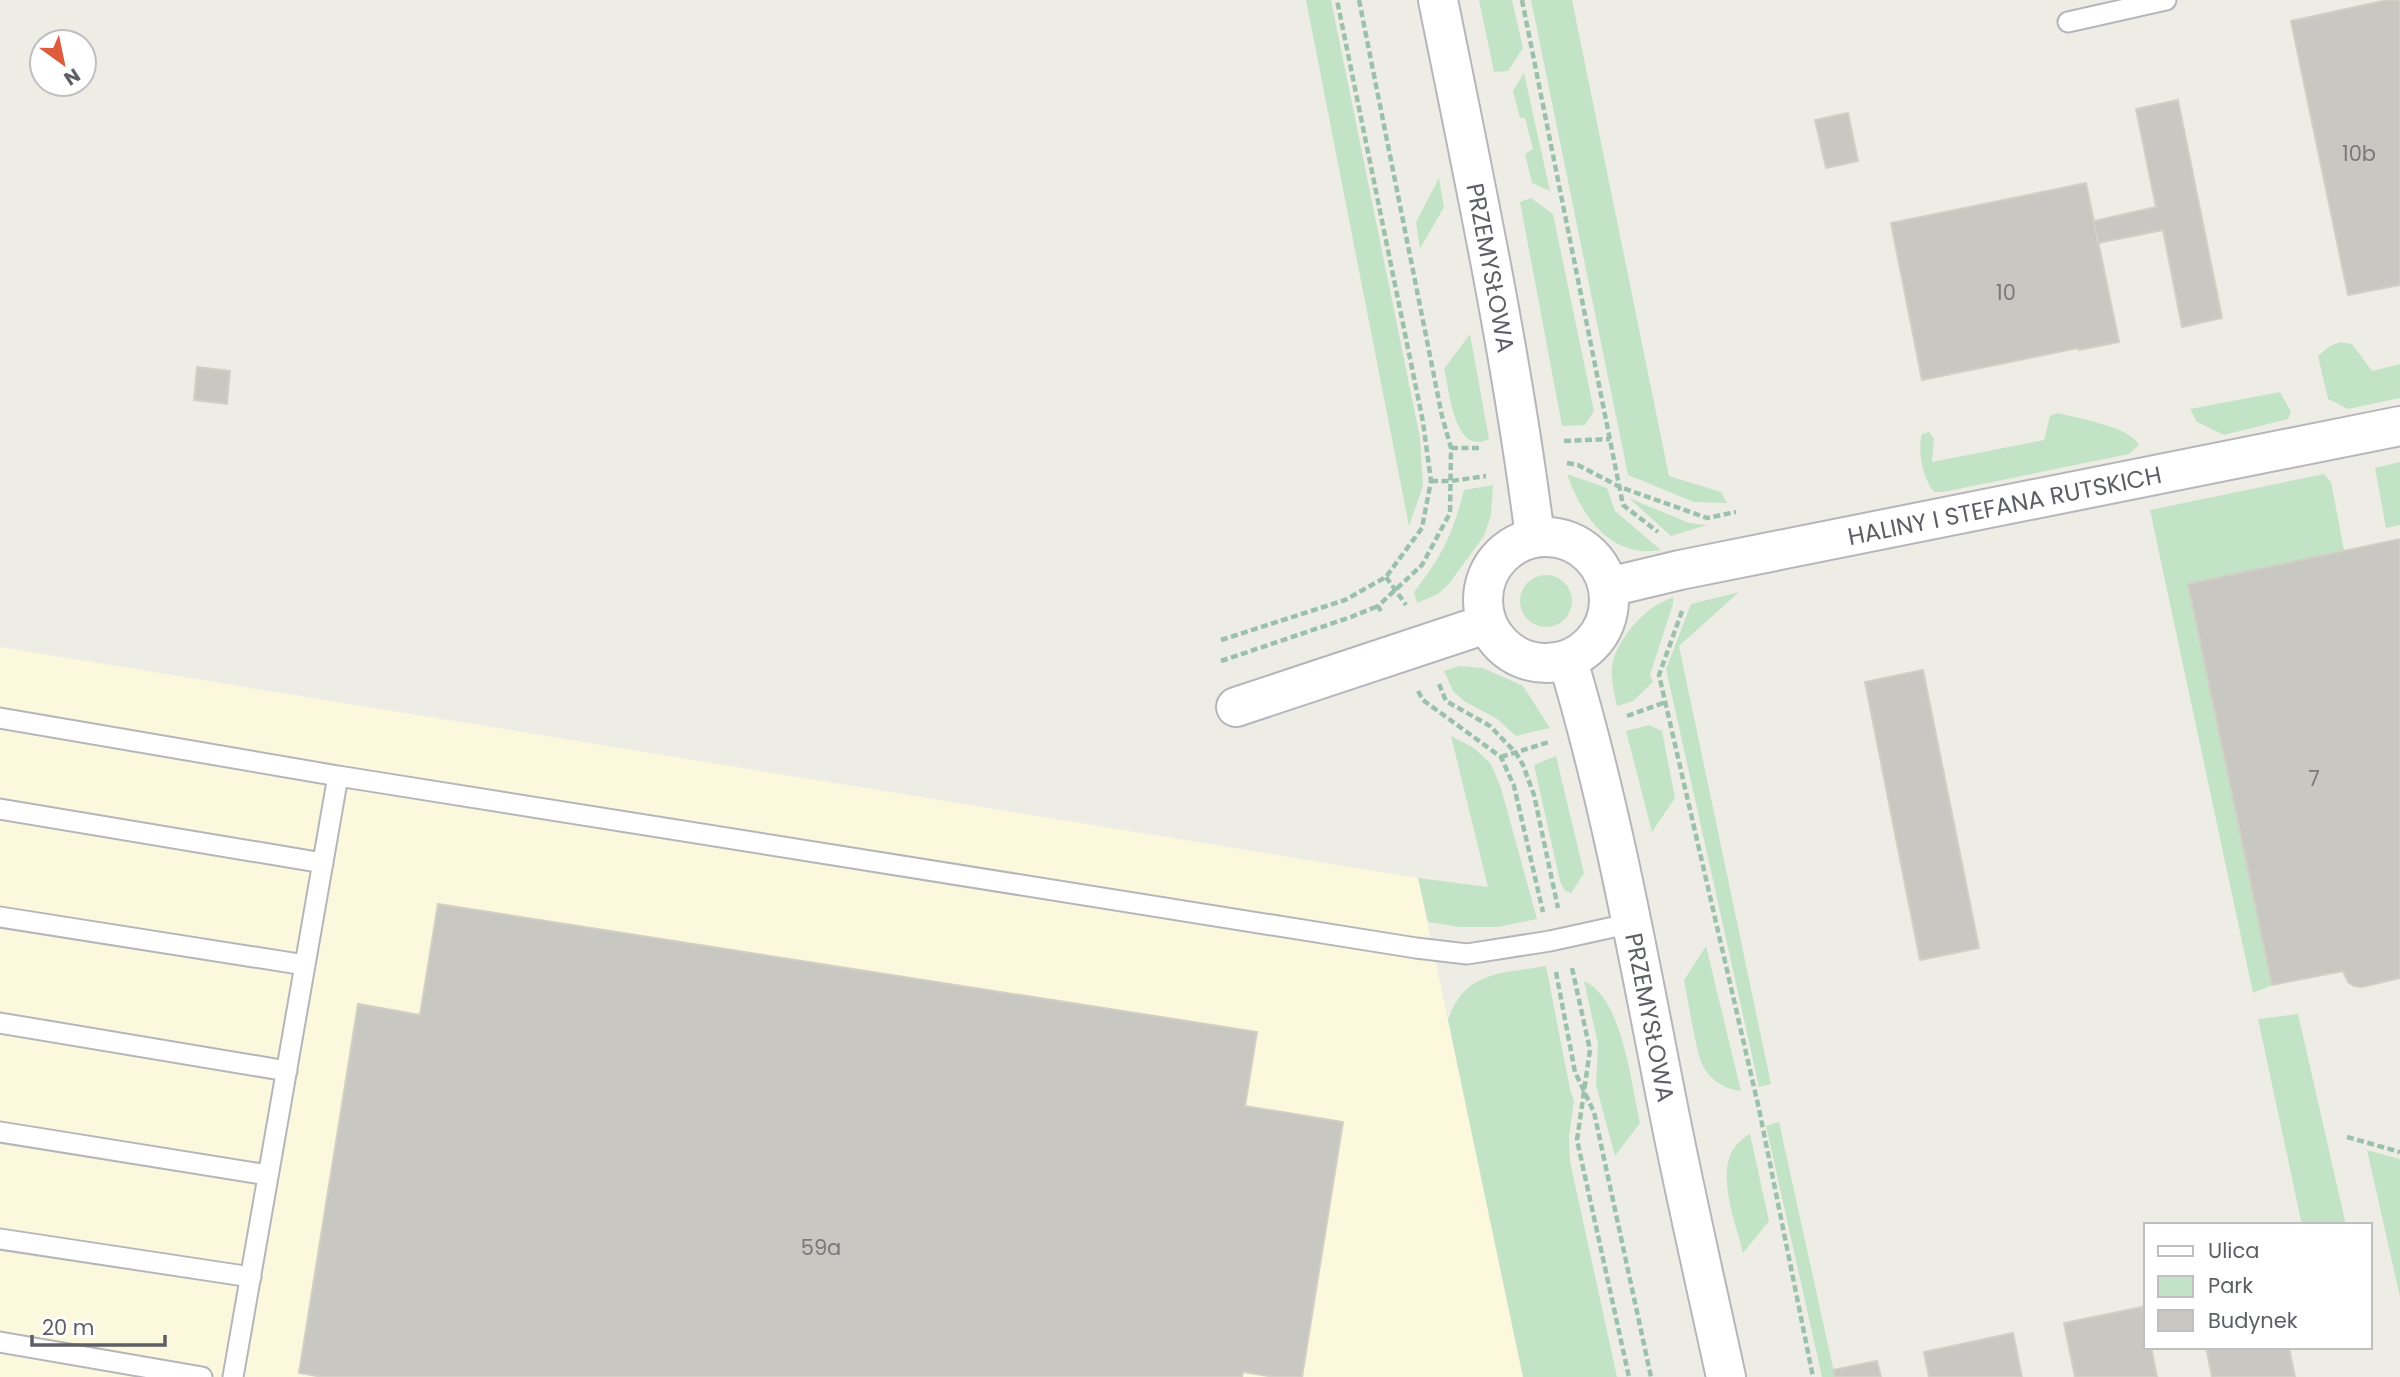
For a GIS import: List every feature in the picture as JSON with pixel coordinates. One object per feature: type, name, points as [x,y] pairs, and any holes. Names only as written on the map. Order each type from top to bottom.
[{"type":"street","name":"PRZEMYSŁOWA","points":[[1438,0],[1487,242],[1527,470],[1535,537]]},
{"type":"street","name":"HALINY I STEFANA RUTSKICH","points":[[1609,587],[1680,570],[2400,426]]},
{"type":"street","points":[[1535,537],[1560,537],[1582,547],[1600,565],[1609,587],[1609,610],[1602,632],[1587,649],[1568,661],[1544,664],[1520,659],[1500,644],[1486,624],[1482,601],[1485,579],[1496,559],[1514,544],[1535,537]]},
{"type":"street","points":[[1236,707],[1486,624]]},
{"type":"street","name":"PRZEMYSŁOWA","points":[[1568,661],[1588,730],[1632,923],[1672,1128],[1726,1377]]},
{"type":"lane","points":[[2068,22],[2166,0]]},
{"type":"lane","points":[[0,718],[338,776],[1416,948],[1467,954],[1550,941],[1632,923]]},
{"type":"lane","points":[[233,1377],[338,776]]},
{"type":"lane","points":[[0,809],[323,863]]},
{"type":"lane","points":[[0,917],[305,965]]},
{"type":"lane","points":[[0,1023],[286,1071]]},
{"type":"lane","points":[[0,1132],[268,1175]]},
{"type":"lane","points":[[0,1238],[251,1277]]},
{"type":"lane","points":[[0,1342],[202,1377]]},
{"type":"path","points":[[1221,640],[1345,600],[1386,577],[1422,528],[1431,481],[1423,422],[1337,0]]},
{"type":"path","points":[[1221,661],[1378,606],[1422,565],[1450,513],[1451,448],[1442,416],[1359,0]]},
{"type":"path","points":[[1521,0],[1623,505],[1673,544],[1680,570],[1686,599],[1659,675],[1759,1109],[1813,1377]]},
{"type":"path","points":[[1431,481],[1451,481],[1564,462],[1578,465],[1620,487],[1707,518],[1735,512],[1746,513]]},
{"type":"path","points":[[1378,606],[1423,700],[1501,757],[1514,786],[1550,941],[1575,1072],[1594,1112],[1651,1377]]},
{"type":"path","points":[[2347,1137],[2400,1152]]},
{"type":"shaded area","points":[[0,647],[1418,878],[1523,1377],[0,1377]]},
{"type":"green space","points":[[1306,0],[1331,0],[1420,438],[1423,486],[1409,526]]},
{"type":"green space","points":[[1479,0],[1512,0],[1523,48],[1508,71],[1494,72]]},
{"type":"green space","points":[[1531,0],[1572,0],[1669,476],[1721,492],[1727,503],[1694,502],[1628,475]]},
{"type":"green space","points":[[1524,73],[1550,191],[1532,183],[1525,154],[1533,149],[1525,118],[1520,118],[1513,91]]},
{"type":"green space","points":[[1439,178],[1444,207],[1420,249],[1416,222]]},
{"type":"green space","points":[[1531,198],[1553,214],[1594,411],[1585,425],[1562,426],[1520,202]]},
{"type":"green space","points":[[1470,334],[1489,439],[1479,442],[1470,440],[1458,424],[1444,369]]},
{"type":"green space","points":[[2340,342],[2352,344],[2372,371],[2400,364],[2400,398],[2348,409],[2328,399],[2318,356]]},
{"type":"green space","points":[[2280,392],[2291,412],[2288,419],[2224,435],[2197,422],[2190,409]]},
{"type":"green space","points":[[2058,413],[2115,428],[2126,433],[2139,445],[2129,454],[1943,492],[1934,492],[1930,486],[1921,457],[1922,434],[1929,432],[1934,439],[1932,462],[2044,440],[2050,416]]},
{"type":"green space","points":[[2400,462],[2400,525],[2386,528],[2375,468]]},
{"type":"green space","points":[[1567,474],[1607,488],[1615,511],[1661,550],[1627,548],[1600,531],[1581,505]]},
{"type":"green space","points":[[2324,474],[2331,482],[2344,550],[2188,585],[2272,985],[2253,993],[2150,510]]},
{"type":"green space","points":[[1493,485],[1491,515],[1484,536],[1448,585],[1438,594],[1417,603],[1414,592],[1445,544],[1464,490]]},
{"type":"green space","points":[[1629,498],[1689,523],[1707,525],[1671,536]]},
{"type":"green space","points":[[1546,575],[1565,582],[1572,601],[1565,620],[1546,627],[1527,620],[1520,601],[1527,582]]},
{"type":"green space","points":[[1739,592],[1679,646],[1771,1084],[1759,1087],[1666,669],[1691,604]]},
{"type":"green space","points":[[1673,597],[1650,675],[1653,682],[1633,701],[1617,706],[1612,667],[1620,644],[1642,616]]},
{"type":"green space","points":[[1460,666],[1483,668],[1523,686],[1550,728],[1516,736],[1497,719],[1464,701],[1453,691],[1444,671]]},
{"type":"green space","points":[[1649,725],[1662,731],[1675,798],[1652,832],[1626,731]]},
{"type":"green space","points":[[1451,736],[1474,748],[1491,764],[1501,788],[1537,919],[1498,927],[1459,927],[1428,922],[1418,878],[1488,887]]},
{"type":"green space","points":[[1556,756],[1584,873],[1571,893],[1565,891],[1560,881],[1534,765]]},
{"type":"green space","points":[[1706,946],[1741,1091],[1715,1081],[1704,1068],[1698,1051],[1684,980]]},
{"type":"green space","points":[[1546,966],[1574,1101],[1569,1136],[1570,1161],[1617,1377],[1523,1377],[1448,1020],[1455,1004],[1475,983],[1500,973]]},
{"type":"green space","points":[[1584,981],[1597,990],[1616,1023],[1629,1065],[1640,1123],[1615,1156],[1596,1085],[1598,1044]]},
{"type":"green space","points":[[2298,1014],[2346,1223],[2302,1223],[2258,1019]]},
{"type":"green space","points":[[1779,1122],[1835,1377],[1822,1377],[1766,1126]]},
{"type":"green space","points":[[1750,1134],[1769,1221],[1743,1253],[1730,1206],[1727,1172],[1730,1157],[1737,1144]]},
{"type":"green space","points":[[2367,1150],[2400,1159],[2400,1297]]},
{"type":"building","points":[[2387,0],[2400,0],[2400,285],[2348,295],[2291,21]]},
{"type":"building","points":[[2178,100],[2222,318],[2182,327],[2163,230],[2098,243],[2094,221],[2156,207],[2136,109]]},
{"type":"building","points":[[1848,113],[1858,161],[1826,168],[1815,120]]},
{"type":"building","points":[[2086,183],[2119,342],[1922,380],[1891,223]]},
{"type":"building","points":[[197,367],[230,371],[227,404],[194,400]]},
{"type":"building","points":[[2400,539],[2400,978],[2362,987],[2348,982],[2343,971],[2272,985],[2188,584]]},
{"type":"building","points":[[1923,670],[1979,948],[1920,960],[1865,682]]},
{"type":"building","points":[[438,904],[1257,1032],[1245,1106],[1343,1122],[1302,1377],[1275,1377],[1243,1372],[1242,1377],[323,1377],[299,1373],[358,1004],[420,1015]]},
{"type":"building","points":[[2142,1307],[2144,1349],[2151,1349],[2157,1377],[2075,1377],[2064,1323]]},
{"type":"building","points":[[2013,1333],[2022,1377],[1929,1377],[1924,1352]]},
{"type":"building","points":[[2206,1349],[2289,1349],[2295,1377],[2212,1377]]},
{"type":"building","points":[[1877,1361],[1881,1377],[1835,1377],[1833,1370]]}]
